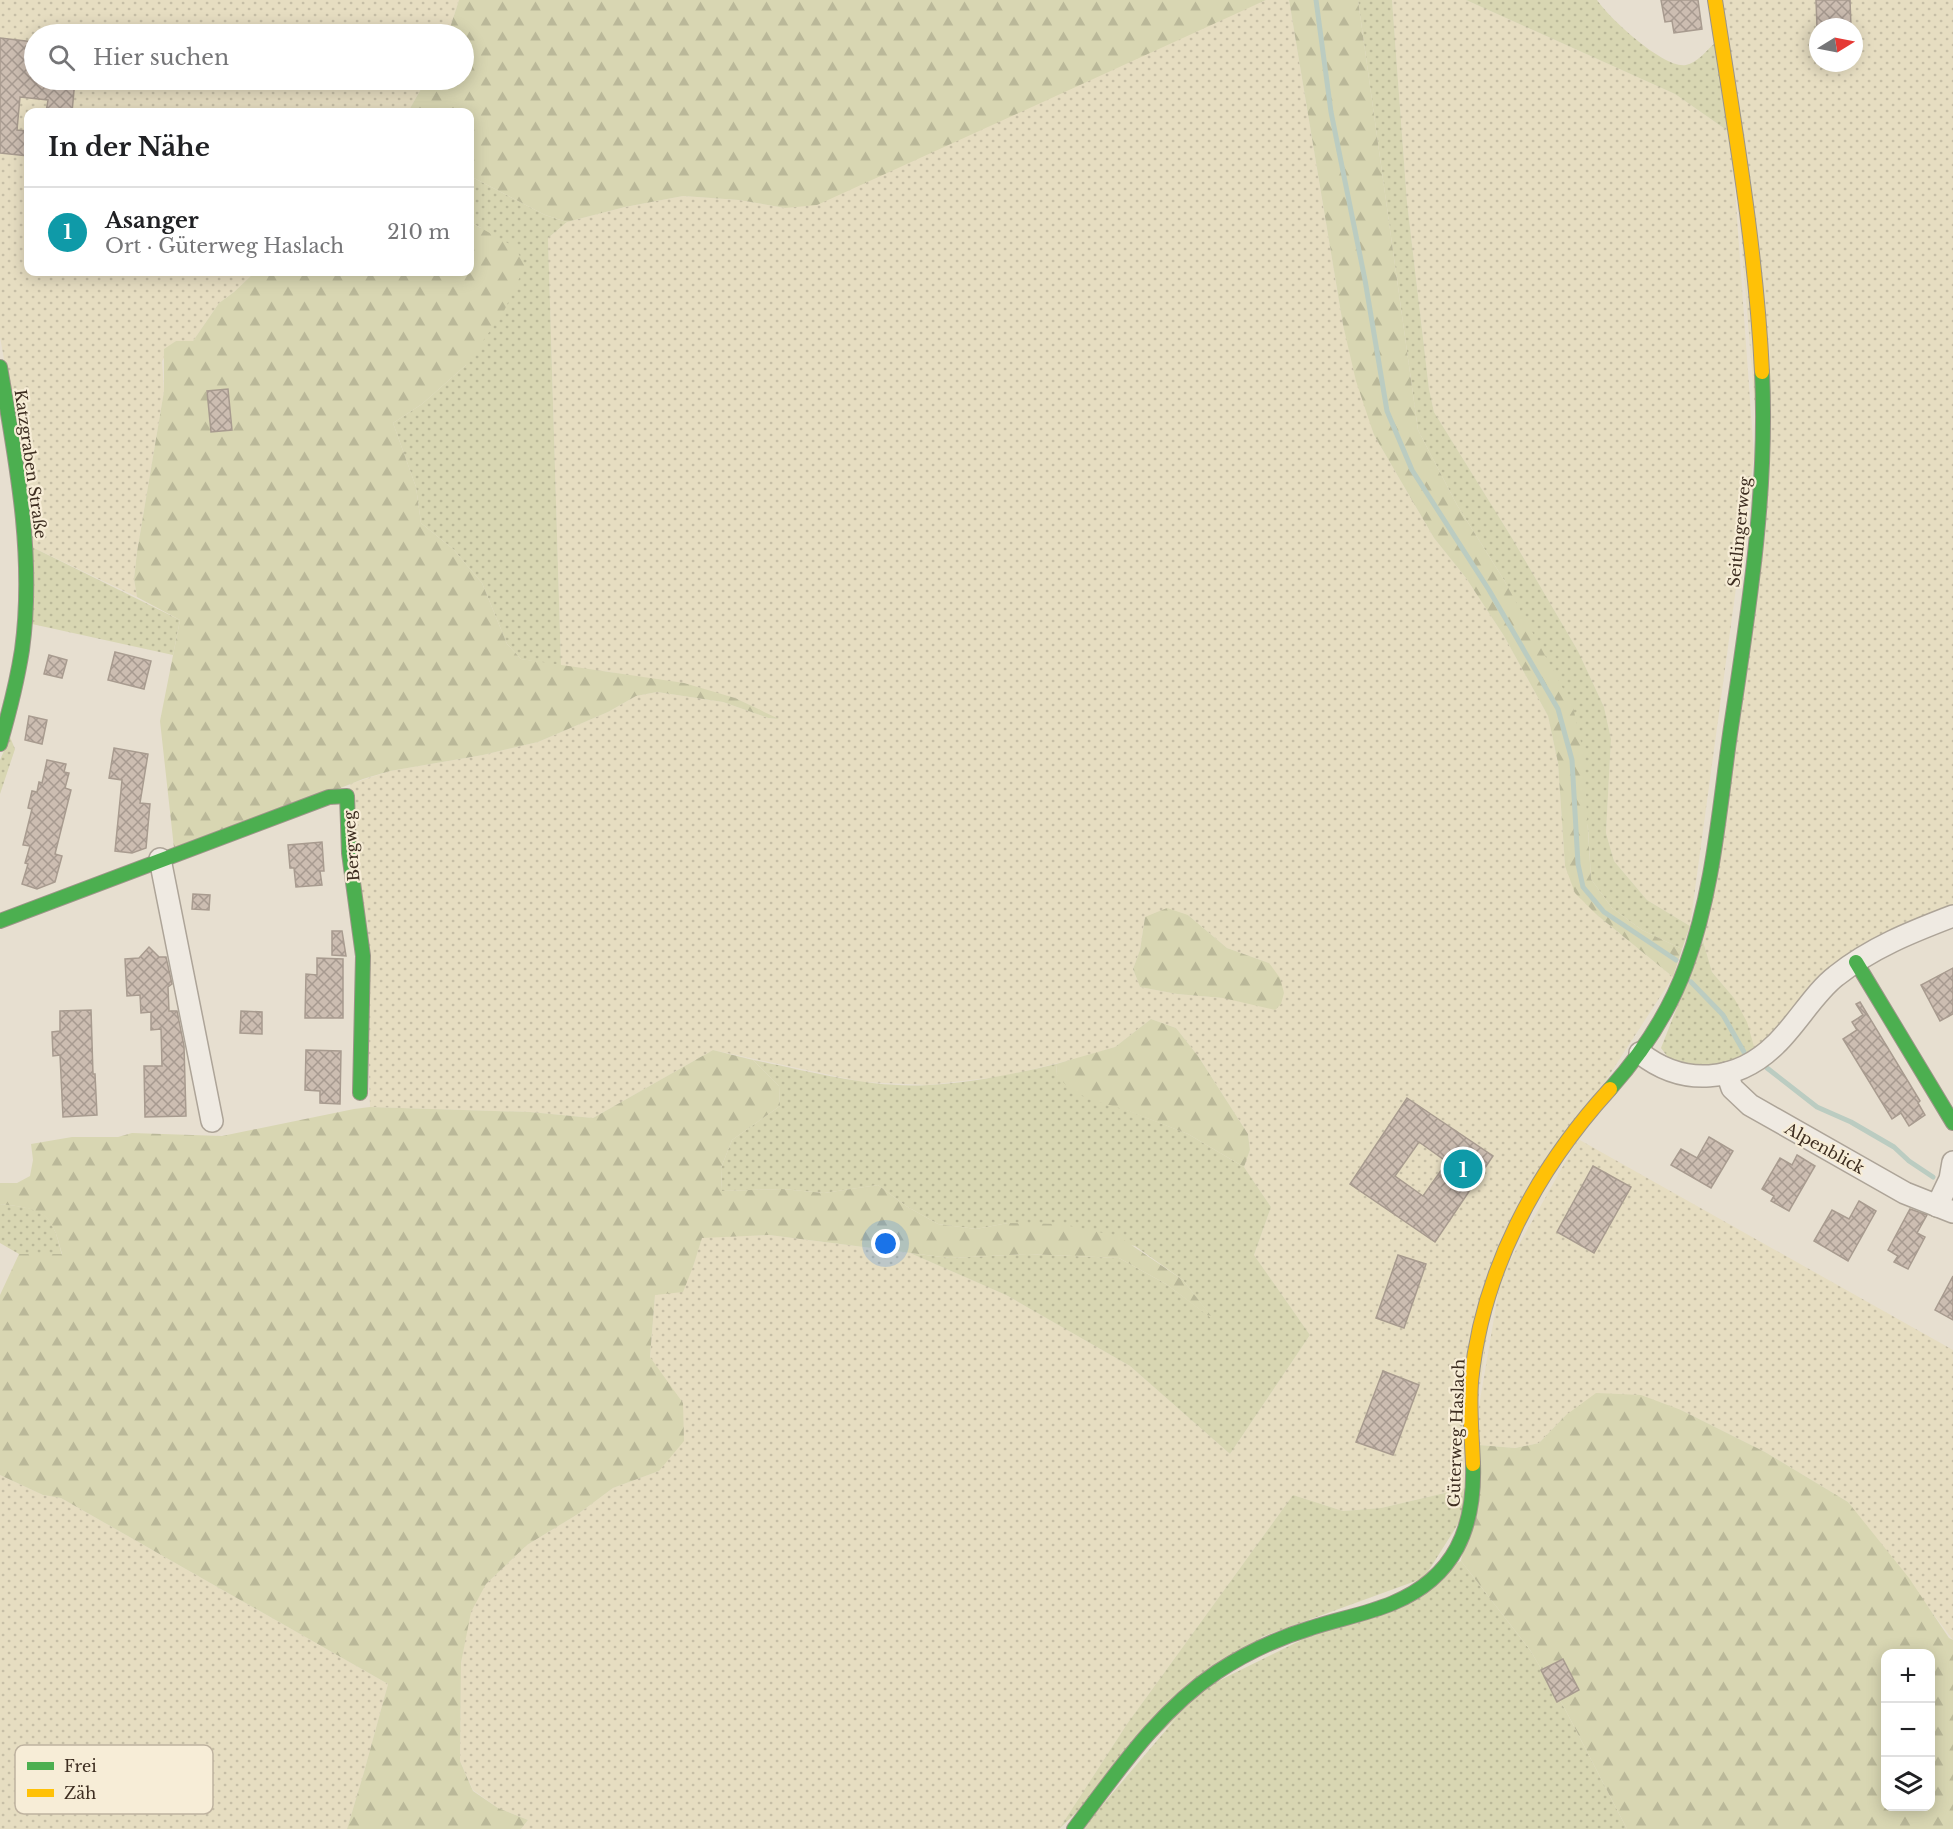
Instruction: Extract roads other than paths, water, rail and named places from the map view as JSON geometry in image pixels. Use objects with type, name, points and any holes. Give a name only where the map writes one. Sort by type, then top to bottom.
[{"type":"street","name":"Seitlingerweg","points":[[1640,1053],[1657,1027],[1685,968],[1696,936],[1705,897],[1717,831],[1760,501],[1763,454],[1761,342],[1751,249],[1715,0]]},
{"type":"street","name":"Katzgraben Straße","points":[[0,367],[22,492],[27,567],[21,666],[16,693],[0,744]]},
{"type":"street","name":"Bergweg","points":[[0,921],[329,797],[347,796],[349,853],[363,956],[360,1093]]},
{"type":"street","points":[[160,859],[212,1121]]},
{"type":"street","points":[[1640,1053],[1656,1066],[1700,1078],[1727,1073],[1750,1064],[1775,1046],[1834,977],[1881,946],[1953,916]]},
{"type":"street","points":[[1856,962],[1953,1123]]},
{"type":"street","name":"Güterweg Haslach","points":[[1074,1829],[1164,1717],[1192,1690],[1218,1671],[1281,1638],[1394,1604],[1418,1592],[1437,1576],[1453,1557],[1466,1533],[1473,1507],[1474,1474],[1470,1389],[1475,1348],[1500,1260],[1515,1224],[1563,1147],[1595,1105],[1640,1053]]},
{"type":"street","name":"Alpenblick","points":[[1727,1073],[1732,1088],[1750,1105],[1905,1193],[1945,1209],[1953,1162]]},
{"type":"waterway","points":[[1316,0],[1331,112],[1365,280],[1387,411],[1412,470],[1489,590],[1558,709],[1572,760],[1578,864],[1583,887],[1604,912],[1676,960]]},
{"type":"waterway","points":[[1691,982],[1723,1015],[1744,1052]]},
{"type":"waterway","points":[[1767,1068],[1817,1107],[1851,1122],[1894,1147],[1909,1161],[1933,1177]]},
{"type":"place","name":"Asanger","points":[[1463,1169]]}]
